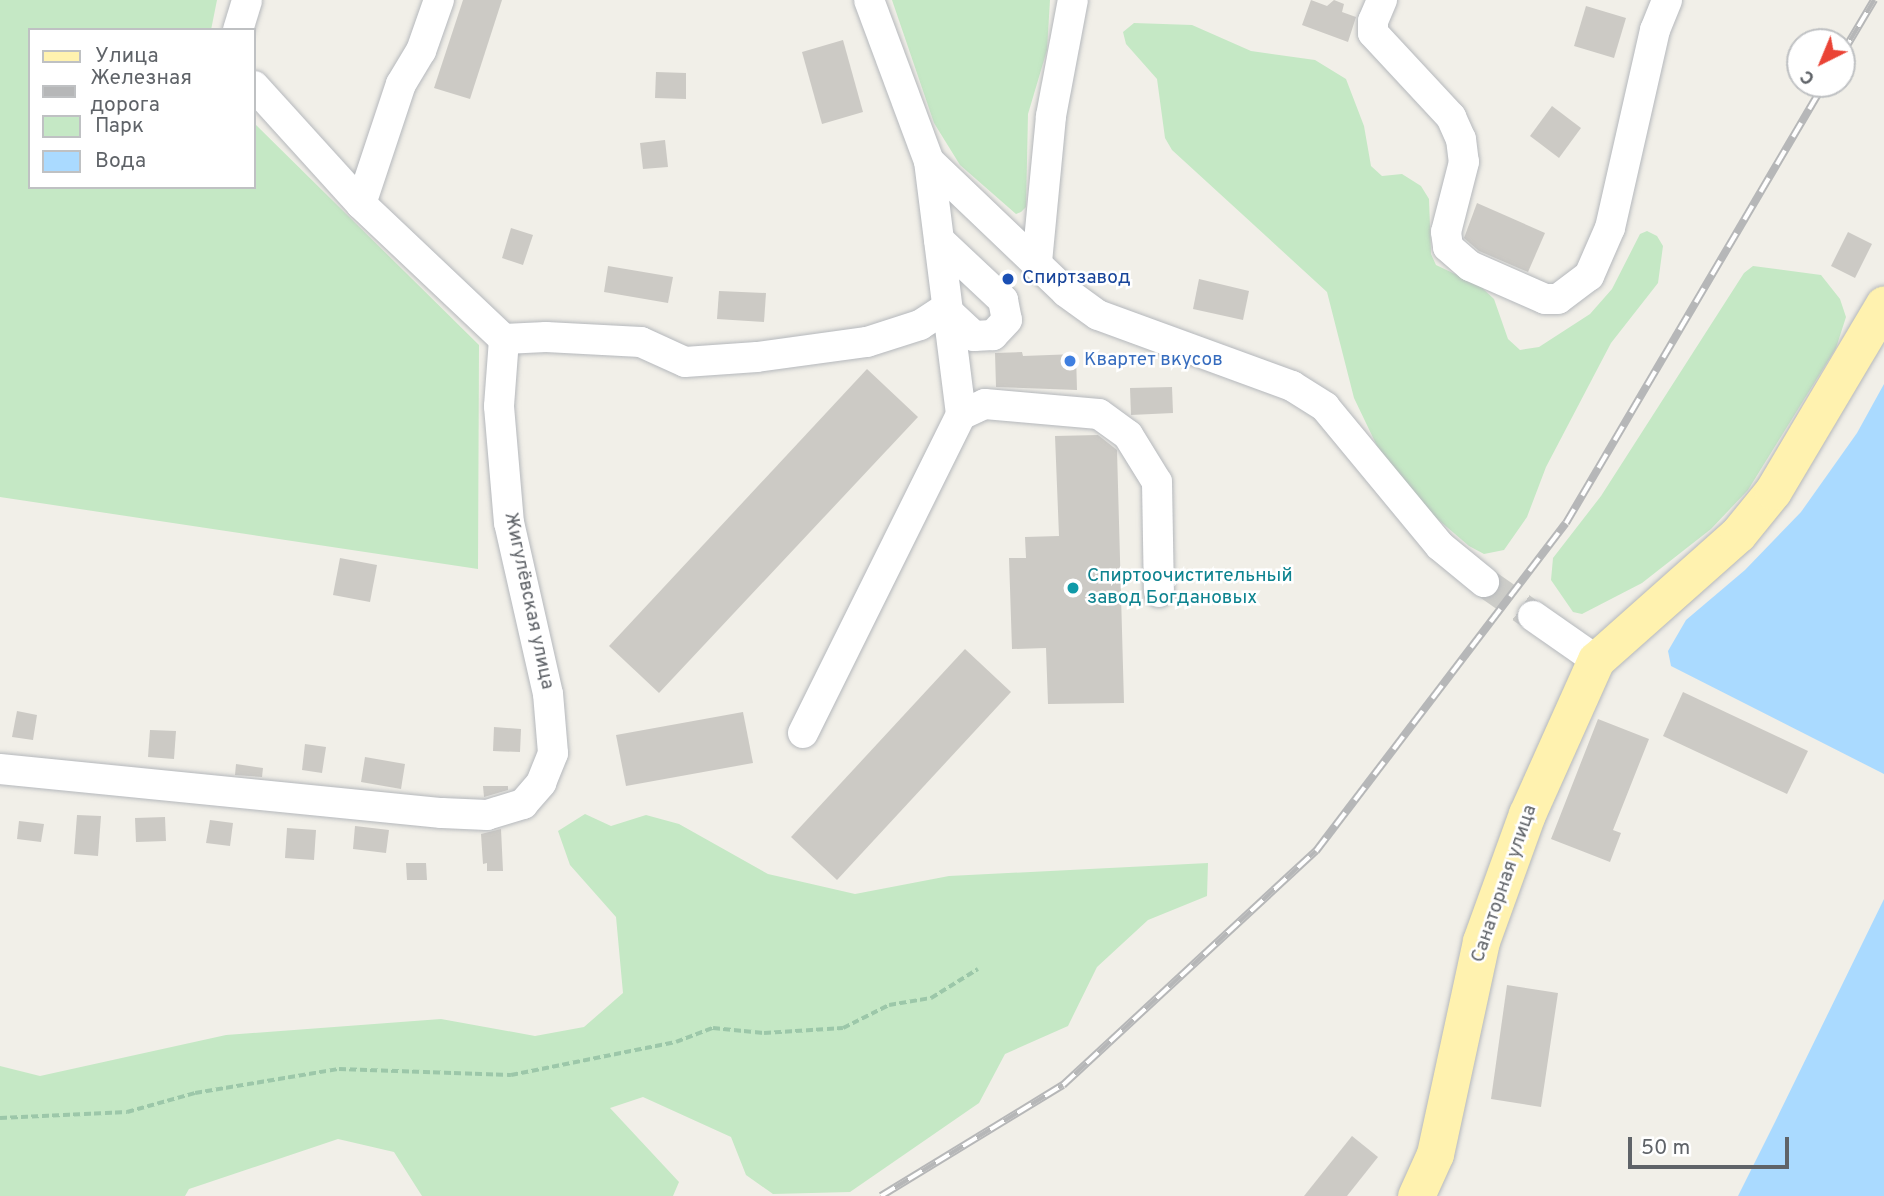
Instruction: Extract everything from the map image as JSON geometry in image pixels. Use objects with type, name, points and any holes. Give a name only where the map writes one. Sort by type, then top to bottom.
[{"type":"main road","points":[[1596,660],[1672,597],[1755,512],[1884,304]]},
{"type":"main road","name":"Санаторная улица","points":[[1416,1196],[1435,1154],[1481,941],[1527,814],[1596,660]]},
{"type":"street","points":[[239,28],[247,0]]},
{"type":"street","points":[[361,204],[401,84],[421,51],[439,0]]},
{"type":"street","points":[[803,733],[961,415],[945,309],[929,161],[869,0]]},
{"type":"street","points":[[1037,262],[1051,116],[1073,0]]},
{"type":"street","points":[[1382,0],[1373,20],[1373,33],[1451,117],[1461,139],[1464,162],[1446,232],[1448,247],[1470,266],[1545,299],[1569,294],[1588,276],[1610,228],[1655,30],[1667,0]]},
{"type":"street","points":[[256,88],[361,204],[504,339],[547,337],[641,342],[685,362],[757,357],[867,342],[920,325],[945,309]]},
{"type":"street","points":[[929,161],[1066,292],[1098,315],[1292,386],[1325,407],[1440,546],[1484,582]]},
{"type":"street","points":[[939,240],[1003,300],[1007,320],[993,335],[974,336],[945,309]]},
{"type":"street","name":"Жигулёвская улица","points":[[0,769],[442,813],[487,815],[523,804],[541,783],[553,752],[548,694],[509,523],[499,406],[504,339]]},
{"type":"street","points":[[961,415],[985,404],[1050,407],[1099,414],[1128,435],[1157,482],[1159,592]]},
{"type":"street","points":[[1533,616],[1596,660]]},
{"type":"path","points":[[0,1118],[127,1112],[195,1093],[339,1069],[511,1075],[676,1042],[713,1028],[764,1033],[843,1028],[889,1005],[930,998],[978,970]]},
{"type":"green space","points":[[0,0],[217,0],[211,28],[28,28],[28,189],[256,189],[256,125],[479,345],[478,569],[0,497]]},
{"type":"green space","points":[[892,0],[1050,0],[1047,50],[1028,114],[1026,207],[1021,212],[1016,214],[960,165],[934,123]]},
{"type":"green space","points":[[1134,23],[1192,25],[1251,51],[1315,60],[1346,79],[1364,126],[1371,166],[1382,176],[1402,174],[1421,186],[1429,199],[1431,254],[1436,265],[1480,286],[1494,299],[1508,339],[1520,350],[1539,347],[1590,314],[1612,289],[1640,234],[1647,231],[1657,236],[1663,246],[1658,283],[1611,343],[1546,467],[1527,517],[1504,550],[1484,554],[1469,546],[1427,510],[1377,446],[1354,398],[1327,292],[1172,150],[1165,138],[1157,79],[1126,44],[1123,32]]},
{"type":"green space","points":[[1753,266],[1821,275],[1840,299],[1846,317],[1836,348],[1748,490],[1711,529],[1642,583],[1582,614],[1573,612],[1551,580],[1553,558],[1601,496],[1744,273]]},
{"type":"green space","points":[[585,814],[611,826],[646,815],[679,824],[768,874],[855,894],[949,876],[1208,863],[1207,896],[1148,920],[1097,967],[1068,1026],[1005,1054],[979,1103],[850,1192],[773,1194],[746,1175],[731,1137],[643,1097],[610,1108],[679,1182],[673,1196],[422,1196],[394,1152],[338,1139],[189,1189],[185,1196],[0,1196],[0,1066],[40,1076],[226,1035],[441,1019],[535,1036],[584,1027],[623,993],[616,917],[570,865],[558,831]]},
{"type":"water","points":[[1884,384],[1884,774],[1671,666],[1668,651],[1686,620],[1745,570],[1801,512],[1857,433]]},
{"type":"water","points":[[1884,899],[1884,1196],[1738,1196],[1775,1122]]},
{"type":"building","points":[[463,0],[502,0],[470,99],[434,88]]},
{"type":"building","points":[[1311,0],[1327,6],[1334,0],[1344,4],[1342,12],[1356,17],[1348,42],[1302,25]]},
{"type":"building","points":[[1586,6],[1626,18],[1614,58],[1574,46]]},
{"type":"building","points":[[843,40],[863,112],[822,124],[802,52]]},
{"type":"building","points":[[656,72],[686,73],[686,99],[655,98]]},
{"type":"building","points":[[1552,106],[1581,128],[1559,158],[1530,136]]},
{"type":"building","points":[[665,140],[668,167],[643,169],[640,143]]},
{"type":"building","points":[[1477,203],[1545,233],[1528,272],[1479,251],[1464,238]]},
{"type":"building","points":[[511,228],[533,235],[523,265],[502,258]]},
{"type":"building","points":[[1848,232],[1872,244],[1855,278],[1831,266]]},
{"type":"building","points":[[608,266],[673,277],[668,303],[604,292]]},
{"type":"building","points":[[1199,279],[1249,291],[1243,320],[1193,309]]},
{"type":"building","points":[[719,291],[766,293],[764,322],[717,319]]},
{"type":"building","points":[[1022,352],[1023,356],[1076,354],[1077,390],[996,387],[995,353]]},
{"type":"building","points":[[867,369],[918,417],[659,693],[609,646]]},
{"type":"building","points":[[1172,387],[1173,413],[1131,415],[1130,388]]},
{"type":"building","points":[[1098,435],[1117,450],[1124,703],[1048,704],[1046,648],[1012,649],[1009,558],[1026,558],[1025,537],[1059,536],[1055,436]]},
{"type":"building","points":[[340,558],[377,565],[370,602],[333,595]]},
{"type":"building","points":[[965,649],[1011,692],[837,880],[791,837]]},
{"type":"building","points":[[1683,692],[1808,751],[1787,794],[1663,736]]},
{"type":"building","points":[[17,711],[37,715],[33,740],[12,737]]},
{"type":"building","points":[[743,712],[753,763],[626,786],[616,735]]},
{"type":"building","points":[[1598,719],[1649,739],[1613,830],[1621,833],[1610,862],[1551,839]]},
{"type":"building","points":[[494,727],[521,729],[520,752],[493,751]]},
{"type":"building","points":[[150,730],[176,731],[174,759],[148,757]]},
{"type":"building","points":[[305,744],[326,747],[322,773],[302,770]]},
{"type":"building","points":[[365,757],[405,764],[401,789],[361,782]]},
{"type":"building","points":[[236,764],[263,768],[262,777],[235,775]]},
{"type":"building","points":[[483,786],[508,786],[508,790],[484,797]]},
{"type":"building","points":[[77,815],[101,816],[98,856],[74,854]]},
{"type":"building","points":[[165,817],[166,841],[136,842],[135,818]]},
{"type":"building","points":[[210,820],[233,823],[230,846],[206,843]]},
{"type":"building","points":[[19,821],[44,824],[41,842],[17,839]]},
{"type":"building","points":[[355,826],[389,830],[386,853],[353,849]]},
{"type":"building","points":[[287,828],[316,830],[314,860],[285,858]]},
{"type":"building","points":[[501,829],[503,871],[487,871],[487,863],[483,864],[481,834]]},
{"type":"building","points":[[406,863],[426,863],[427,880],[407,880]]},
{"type":"building","points":[[1507,985],[1558,993],[1541,1107],[1491,1099]]},
{"type":"building","points":[[1352,1136],[1378,1157],[1347,1196],[1304,1196]]},
{"type":"tunnel","points":[[1484,582],[1533,616]]},
{"type":"railway","points":[[1856,30],[1874,0]]},
{"type":"railway","points":[[881,1196],[1063,1085],[1316,851],[1566,523],[1816,98]]},
{"type":"place","name":"Спиртзавод","points":[[1008,279]]},
{"type":"place","name":"Квартет вкусов","points":[[1070,361]]},
{"type":"place","name":"Спиртоочистительный завод Богдановых","points":[[1073,588]]}]
